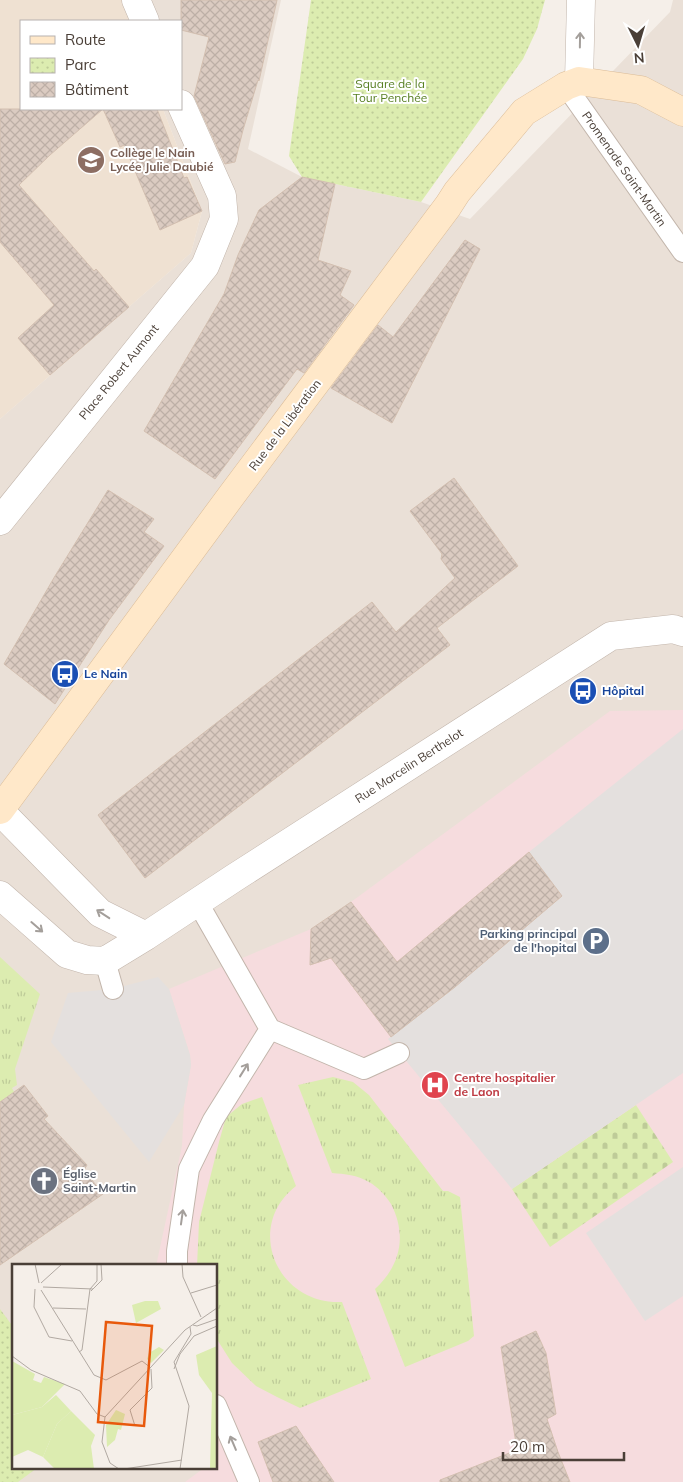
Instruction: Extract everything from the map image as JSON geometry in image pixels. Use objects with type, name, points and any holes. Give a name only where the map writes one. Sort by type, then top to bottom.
[{"type":"main road","points":[[572,84],[641,90],[683,112]]},
{"type":"main road","name":"Rue de la Libération","points":[[3,799],[457,192],[524,112],[572,84]]},
{"type":"street","points":[[136,0],[145,20]]},
{"type":"street","points":[[572,84],[581,0]]},
{"type":"street","name":"Place Robert Aumont","points":[[1,519],[205,266],[224,219],[222,196],[182,106]]},
{"type":"street","name":"Rue Marcelin Berthelot","points":[[105,961],[611,636],[673,629],[683,632]]},
{"type":"street","points":[[3,799],[100,913],[146,936]]},
{"type":"street","points":[[0,895],[67,954],[87,960],[105,961]]},
{"type":"lane","name":"Promenade Saint-Martin","points":[[572,84],[683,252]]},
{"type":"lane","points":[[198,903],[270,1029],[364,1069],[399,1053]]},
{"type":"lane","points":[[105,961],[113,989]]},
{"type":"lane","points":[[177,1264],[177,1251],[189,1169],[213,1120],[270,1029]]},
{"type":"lane","points":[[218,1410],[249,1482]]},
{"type":"shaded area","name":"Collège le Nain Lycée Julie Daubié","points":[[0,0],[122,0],[130,20],[20,20],[20,110],[163,110],[202,211],[191,253],[0,419]]},
{"type":"shaded area","points":[[122,0],[281,0],[248,149],[302,177],[421,202],[470,219],[670,12],[673,0],[683,0],[683,1482],[0,1482],[0,419],[191,253],[202,211],[163,110],[182,110],[182,20],[130,20]]},
{"type":"shaded area","name":"Centre hospitalier de Laon","points":[[683,710],[683,1482],[185,1482],[201,1470],[218,1470],[218,1264],[156,1264],[182,1146],[184,1105],[191,1065],[190,1055],[169,989],[311,929],[351,902],[610,711]]},
{"type":"shaded area","name":"Parking principal de l'hopital","points":[[683,729],[683,1073],[512,1189],[388,1039],[455,987],[562,896],[529,852]]},
{"type":"shaded area","points":[[158,977],[169,989],[190,1055],[191,1065],[184,1105],[149,1162],[51,1042],[68,993],[113,989]]},
{"type":"shaded area","points":[[683,1167],[683,1296],[645,1321],[586,1233]]},
{"type":"green space","name":"Square de la Tour Penchée","points":[[311,0],[545,0],[537,29],[523,59],[421,202],[302,177],[289,156]]},
{"type":"green space","points":[[0,957],[40,994],[15,1069],[17,1085],[12,1088],[14,1092],[0,1102]]},
{"type":"green space","points":[[333,1077],[353,1082],[369,1095],[443,1191],[448,1191],[460,1197],[474,1336],[468,1341],[405,1367],[375,1289],[384,1280],[396,1260],[400,1238],[396,1216],[387,1198],[372,1184],[355,1176],[332,1173],[298,1085]]},
{"type":"green space","points":[[262,1097],[296,1186],[280,1203],[272,1221],[270,1241],[275,1260],[285,1277],[300,1291],[319,1300],[342,1302],[371,1379],[300,1408],[256,1386],[232,1363],[218,1341],[218,1264],[197,1264],[199,1222],[226,1117],[242,1104]]},
{"type":"green space","points":[[636,1105],[673,1162],[550,1247],[512,1189]]},
{"type":"green space","points":[[0,1309],[12,1325],[12,1470],[34,1470],[18,1482],[0,1482]]},
{"type":"building","points":[[181,0],[277,0],[259,81],[235,162],[225,164],[194,96],[209,37],[182,30]]},
{"type":"building","points":[[0,109],[102,110],[19,185],[94,271],[96,269],[129,307],[50,375],[18,338],[54,305],[0,242]]},
{"type":"building","points":[[103,110],[157,110],[184,178],[187,177],[202,211],[160,230],[124,145],[120,147]]},
{"type":"building","points":[[302,177],[335,184],[318,260],[351,271],[340,295],[354,305],[304,373],[297,369],[215,479],[144,431],[224,294],[238,255],[259,210]]},
{"type":"building","points":[[465,240],[480,249],[392,423],[331,388],[378,325],[393,337]]},
{"type":"building","points":[[454,478],[518,566],[437,628],[450,645],[145,878],[98,815],[372,602],[396,632],[455,578],[441,559],[442,554],[410,511]]},
{"type":"building","points":[[108,490],[154,519],[144,532],[164,546],[109,620],[55,704],[4,664]]},
{"type":"building","points":[[529,852],[562,896],[455,987],[391,1037],[331,958],[310,965],[311,929],[351,902],[397,962]]},
{"type":"building","name":"Église Saint-Martin","points":[[24,1085],[48,1116],[44,1119],[87,1165],[84,1170],[103,1194],[0,1265],[0,1102]]},
{"type":"building","points":[[536,1331],[546,1353],[556,1414],[547,1419],[570,1482],[440,1482],[440,1480],[517,1450],[501,1347]]},
{"type":"building","points":[[296,1426],[334,1482],[273,1482],[258,1442]]},
{"type":"place","name":"Collège le Nain Lycée Julie Daubié","points":[[91,160]]},
{"type":"place","name":"Le Nain","points":[[65,674]]},
{"type":"place","name":"Hôpital","points":[[583,691]]},
{"type":"place","name":"Parking principal de l'hopital","points":[[596,941]]},
{"type":"place","name":"Centre hospitalier de Laon","points":[[435,1085]]},
{"type":"place","name":"Église Saint-Martin","points":[[44,1181]]}]
